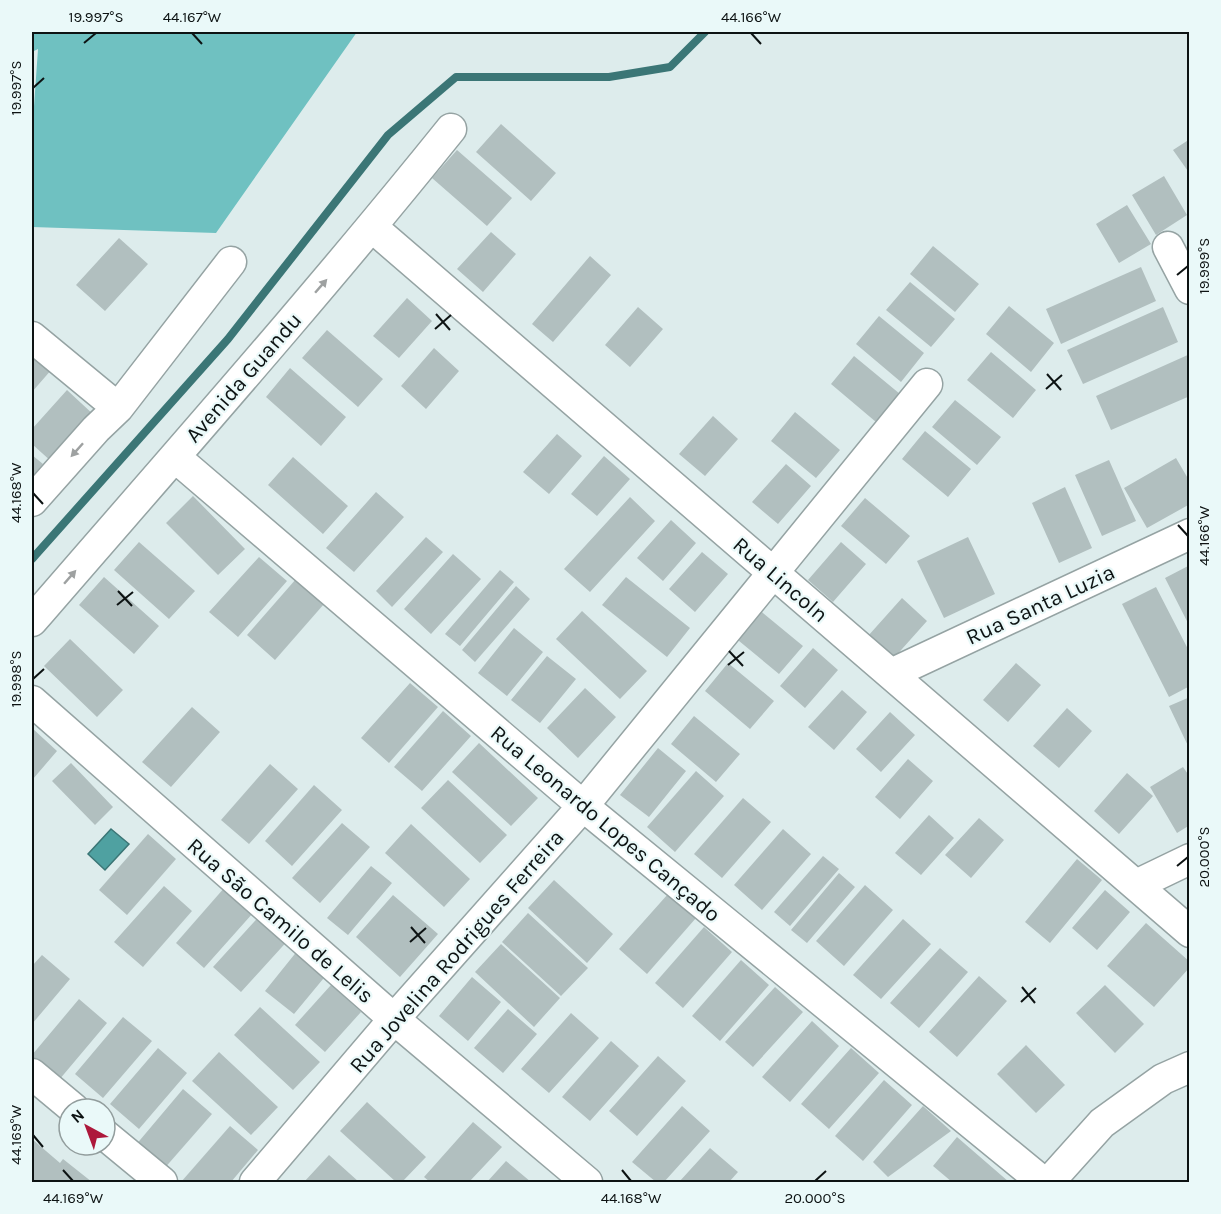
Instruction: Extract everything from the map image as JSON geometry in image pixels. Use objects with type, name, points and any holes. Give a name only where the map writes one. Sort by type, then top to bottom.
[{"type":"street","name":"Avenida Guandu","points":[[32,621],[372,227],[451,129]]},
{"type":"street","name":"Rua Lincoln","points":[[372,227],[1190,932]]},
{"type":"street","points":[[1168,247],[1190,289]]},
{"type":"street","points":[[32,501],[96,429],[118,408],[231,262]]},
{"type":"street","points":[[32,337],[118,408]]},
{"type":"street","name":"Rua Jovelina Rodrigues Ferreira","points":[[255,1182],[394,1019],[584,806],[927,384]]},
{"type":"street","name":"Rua Leonardo Lopes Cançado","points":[[175,457],[584,806],[1043,1182]]},
{"type":"street","name":"Rua Santa Luzia","points":[[891,674],[1190,534]]},
{"type":"street","name":"Rua São Camilo de Lelis","points":[[32,700],[394,1019],[587,1182]]},
{"type":"street","points":[[1136,885],[1190,859]]},
{"type":"street","points":[[1049,1182],[1102,1123],[1163,1079],[1190,1067]]},
{"type":"street","points":[[32,1074],[60,1097]]},
{"type":"street","points":[[117,1145],[162,1182]]},
{"type":"shaded area","points":[[32,32],[357,32],[216,233],[32,227],[32,135],[38,49],[32,52]]},
{"type":"shaded area","points":[[111,829],[129,844],[105,870],[88,854]]},
{"type":"building","points":[[501,124],[556,173],[531,201],[476,152]]},
{"type":"building","points":[[1190,139],[1190,174],[1173,150]]},
{"type":"building","points":[[457,150],[512,198],[487,226],[432,178]]},
{"type":"building","points":[[1164,176],[1187,215],[1156,235],[1132,195]]},
{"type":"building","points":[[1127,205],[1151,244],[1119,263],[1096,224]]},
{"type":"building","points":[[491,232],[516,254],[483,292],[457,269]]},
{"type":"building","points":[[119,238],[148,264],[105,311],[76,285]]},
{"type":"building","points":[[933,246],[979,284],[955,312],[910,274]]},
{"type":"building","points":[[590,256],[611,275],[553,342],[532,324]]},
{"type":"building","points":[[1141,267],[1156,301],[1061,344],[1046,309]]},
{"type":"building","points":[[910,282],[955,319],[931,347],[886,310]]},
{"type":"building","points":[[407,298],[432,321],[399,358],[373,336]]},
{"type":"building","points":[[1009,306],[1054,343],[1031,372],[986,334]]},
{"type":"building","points":[[638,307],[663,329],[630,367],[605,345]]},
{"type":"building","points":[[1163,307],[1178,342],[1083,384],[1067,350]]},
{"type":"building","points":[[879,316],[924,353],[901,382],[856,344]]},
{"type":"building","points":[[327,330],[383,379],[358,407],[302,358]]},
{"type":"building","points":[[434,348],[459,371],[426,409],[401,386]]},
{"type":"building","points":[[32,351],[52,369],[32,392]]},
{"type":"building","points":[[991,352],[1036,390],[1013,418],[967,380]]},
{"type":"building","points":[[1190,354],[1190,396],[1111,430],[1096,396]]},
{"type":"building","points":[[854,356],[900,394],[876,422],[831,384]]},
{"type":"building","points":[[290,368],[346,417],[321,446],[266,397]]},
{"type":"building","points":[[67,390],[95,416],[53,463],[32,444],[32,429]]},
{"type":"building","points":[[955,400],[1001,437],[977,465],[932,427]]},
{"type":"building","points":[[795,412],[840,450],[816,478],[771,441]]},
{"type":"building","points":[[713,416],[738,439],[705,476],[679,454]]},
{"type":"building","points":[[925,431],[971,469],[948,497],[902,459]]},
{"type":"building","points":[[557,434],[582,456],[549,494],[523,472]]},
{"type":"building","points":[[32,455],[43,464],[32,477]]},
{"type":"building","points":[[604,456],[630,479],[597,516],[571,494]]},
{"type":"building","points":[[293,457],[348,506],[323,534],[268,485]]},
{"type":"building","points":[[1176,458],[1190,482],[1190,504],[1147,528],[1124,488]]},
{"type":"building","points":[[1109,460],[1136,521],[1102,536],[1075,475]]},
{"type":"building","points":[[786,464],[811,486],[778,524],[752,502]]},
{"type":"building","points":[[1065,487],[1092,548],[1059,563],[1032,503]]},
{"type":"building","points":[[376,492],[404,517],[354,572],[326,548]]},
{"type":"building","points":[[193,496],[245,549],[218,575],[166,523]]},
{"type":"building","points":[[630,497],[655,521],[590,592],[564,569]]},
{"type":"building","points":[[865,498],[910,536],[886,564],[841,526]]},
{"type":"building","points":[[671,520],[696,543],[663,581],[637,558]]},
{"type":"building","points":[[426,537],[443,552],[392,607],[376,591]]},
{"type":"building","points":[[968,537],[995,594],[944,618],[917,561]]},
{"type":"building","points":[[139,542],[195,591],[169,619],[114,570]]},
{"type":"building","points":[[841,542],[866,564],[833,602],[808,580]]},
{"type":"building","points":[[702,552],[728,574],[695,612],[669,589]]},
{"type":"building","points":[[453,554],[481,579],[431,634],[404,609]]},
{"type":"building","points":[[259,557],[287,581],[238,637],[209,612]]},
{"type":"building","points":[[1190,565],[1190,627],[1165,578]]},
{"type":"building","points":[[500,570],[514,582],[460,646],[445,634]]},
{"type":"building","points":[[104,577],[159,626],[134,654],[79,605]]},
{"type":"building","points":[[626,577],[690,628],[667,657],[602,605]]},
{"type":"building","points":[[296,579],[324,604],[275,660],[247,635]]},
{"type":"building","points":[[516,586],[530,599],[475,662],[462,650]]},
{"type":"building","points":[[1156,587],[1190,653],[1190,686],[1169,697],[1122,604]]},
{"type":"building","points":[[902,598],[927,621],[894,658],[868,636]]},
{"type":"building","points":[[757,608],[803,646],[779,674],[733,636]]},
{"type":"building","points":[[582,611],[647,671],[620,699],[556,639]]},
{"type":"building","points":[[514,628],[543,652],[507,696],[478,673]]},
{"type":"building","points":[[70,639],[123,690],[97,717],[44,666]]},
{"type":"building","points":[[813,648],[838,670],[805,708],[780,686]]},
{"type":"building","points":[[547,656],[576,679],[540,723],[511,700]]},
{"type":"building","points":[[728,663],[774,701],[750,729],[705,691]]},
{"type":"building","points":[[1016,663],[1041,685],[1008,722],[983,700]]},
{"type":"building","points":[[410,683],[438,707],[389,763],[361,738]]},
{"type":"building","points":[[585,688],[616,717],[578,758],[547,728]]},
{"type":"building","points":[[842,690],[867,712],[834,750],[808,727]]},
{"type":"building","points":[[1190,697],[1190,750],[1169,706]]},
{"type":"building","points":[[192,707],[220,732],[171,787],[142,762]]},
{"type":"building","points":[[1067,708],[1092,731],[1059,768],[1033,746]]},
{"type":"building","points":[[443,711],[471,736],[422,791],[394,767]]},
{"type":"building","points":[[890,712],[915,735],[881,772],[856,749]]},
{"type":"building","points":[[694,716],[740,754],[716,782],[671,744]]},
{"type":"building","points":[[32,728],[57,751],[33,779],[32,778]]},
{"type":"building","points":[[479,743],[538,798],[511,826],[452,772]]},
{"type":"building","points":[[658,748],[686,771],[649,817],[620,795]]},
{"type":"building","points":[[908,759],[933,781],[900,819],[875,797]]},
{"type":"building","points":[[71,763],[113,807],[95,825],[52,781]]},
{"type":"building","points":[[270,764],[298,789],[249,844],[221,820]]},
{"type":"building","points":[[1183,767],[1190,777],[1190,825],[1177,833],[1150,787]]},
{"type":"building","points":[[696,771],[724,796],[675,852],[647,827]]},
{"type":"building","points":[[1127,773],[1153,796],[1119,834],[1094,811]]},
{"type":"building","points":[[448,780],[507,835],[480,863],[421,808]]},
{"type":"building","points":[[314,785],[342,810],[292,866],[265,841]]},
{"type":"building","points":[[743,798],[771,822],[722,878],[694,854]]},
{"type":"building","points":[[929,815],[954,838],[921,875],[895,853]]},
{"type":"building","points":[[979,818],[1004,840],[971,878],[945,855]]},
{"type":"building","points":[[342,823],[370,847],[320,903],[292,878]]},
{"type":"building","points":[[411,824],[470,879],[444,907],[385,853]]},
{"type":"building","points":[[783,829],[811,854],[762,910],[734,885]]},
{"type":"building","points":[[148,834],[176,859],[127,915],[99,890]]},
{"type":"building","points":[[823,856],[839,869],[790,926],[774,912]]},
{"type":"building","points":[[1077,859],[1102,880],[1050,943],[1025,922]]},
{"type":"building","points":[[371,866],[392,883],[348,935],[327,918]]},
{"type":"building","points":[[839,873],[855,887],[807,943],[791,930]]},
{"type":"building","points":[[554,880],[613,934],[587,963],[528,908]]},
{"type":"building","points":[[865,885],[893,910],[844,966],[816,941]]},
{"type":"building","points":[[164,886],[192,911],[143,967],[114,942]]},
{"type":"building","points":[[225,887],[253,913],[204,968],[176,943]]},
{"type":"building","points":[[1105,890],[1130,912],[1097,950],[1072,928]]},
{"type":"building","points":[[668,894],[696,918],[647,974],[619,949]]},
{"type":"building","points":[[393,895],[438,934],[400,977],[356,937]]},
{"type":"building","points":[[263,912],[291,937],[241,992],[213,967]]},
{"type":"building","points":[[528,913],[588,968],[561,996],[502,942]]},
{"type":"building","points":[[903,919],[931,944],[881,999],[853,975]]},
{"type":"building","points":[[1146,923],[1190,962],[1190,967],[1154,1007],[1107,966]]},
{"type":"building","points":[[704,927],[732,952],[683,1008],[655,983]]},
{"type":"building","points":[[501,944],[560,998],[534,1027],[475,972]]},
{"type":"building","points":[[940,948],[968,972],[919,1028],[890,1003]]},
{"type":"building","points":[[298,950],[328,973],[294,1014],[265,991]]},
{"type":"building","points":[[42,955],[70,979],[32,1024],[32,966]]},
{"type":"building","points":[[741,960],[769,985],[720,1041],[692,1016]]},
{"type":"building","points":[[979,976],[1007,1001],[957,1057],[929,1032]]},
{"type":"building","points":[[472,977],[501,1002],[468,1041],[439,1016]]},
{"type":"building","points":[[331,985],[361,1012],[325,1052],[295,1025]]},
{"type":"building","points":[[1105,985],[1144,1024],[1115,1053],[1076,1013]]},
{"type":"building","points":[[775,987],[803,1012],[753,1067],[725,1042]]},
{"type":"building","points":[[79,999],[107,1023],[59,1080],[32,1055]]},
{"type":"building","points":[[260,1007],[320,1062],[293,1090],[234,1035]]},
{"type":"building","points":[[508,1009],[537,1034],[503,1073],[474,1048]]},
{"type":"building","points":[[571,1013],[599,1038],[549,1093],[521,1069]]},
{"type":"building","points":[[123,1017],[152,1041],[104,1097],[75,1074]]},
{"type":"building","points":[[812,1021],[839,1046],[790,1102],[762,1077]]},
{"type":"building","points":[[611,1041],[639,1066],[590,1121],[562,1097]]},
{"type":"building","points":[[1026,1045],[1065,1085],[1036,1113],[997,1074]]},
{"type":"building","points":[[158,1048],[187,1073],[139,1129],[117,1110],[116,1097]]},
{"type":"building","points":[[851,1048],[879,1073],[829,1129],[801,1104]]},
{"type":"building","points":[[219,1052],[278,1107],[251,1135],[192,1081]]},
{"type":"building","points":[[658,1056],[686,1081],[637,1136],[609,1111]]},
{"type":"building","points":[[884,1080],[912,1105],[863,1161],[835,1136]]},
{"type":"building","points":[[183,1089],[212,1114],[163,1170],[135,1146]]},
{"type":"building","points":[[367,1102],[426,1157],[402,1182],[396,1182],[340,1131]]},
{"type":"building","points":[[682,1106],[710,1131],[664,1182],[656,1182],[632,1162]]},
{"type":"building","points":[[923,1106],[951,1131],[888,1177],[873,1162]]},
{"type":"building","points":[[473,1122],[502,1147],[469,1182],[430,1182],[424,1177]]},
{"type":"building","points":[[230,1126],[258,1150],[231,1182],[181,1182]]},
{"type":"building","points":[[957,1137],[1009,1182],[952,1182],[933,1166]]},
{"type":"building","points":[[32,1139],[60,1163],[63,1159],[92,1182],[32,1182]]},
{"type":"building","points":[[710,1148],[738,1172],[729,1182],[679,1182]]},
{"type":"building","points":[[329,1155],[359,1182],[304,1182]]},
{"type":"building","points":[[506,1161],[531,1182],[487,1182]]},
{"type":"waterway","points":[[32,559],[228,339],[388,135],[456,77],[609,77],[670,67],[705,32]]}]
